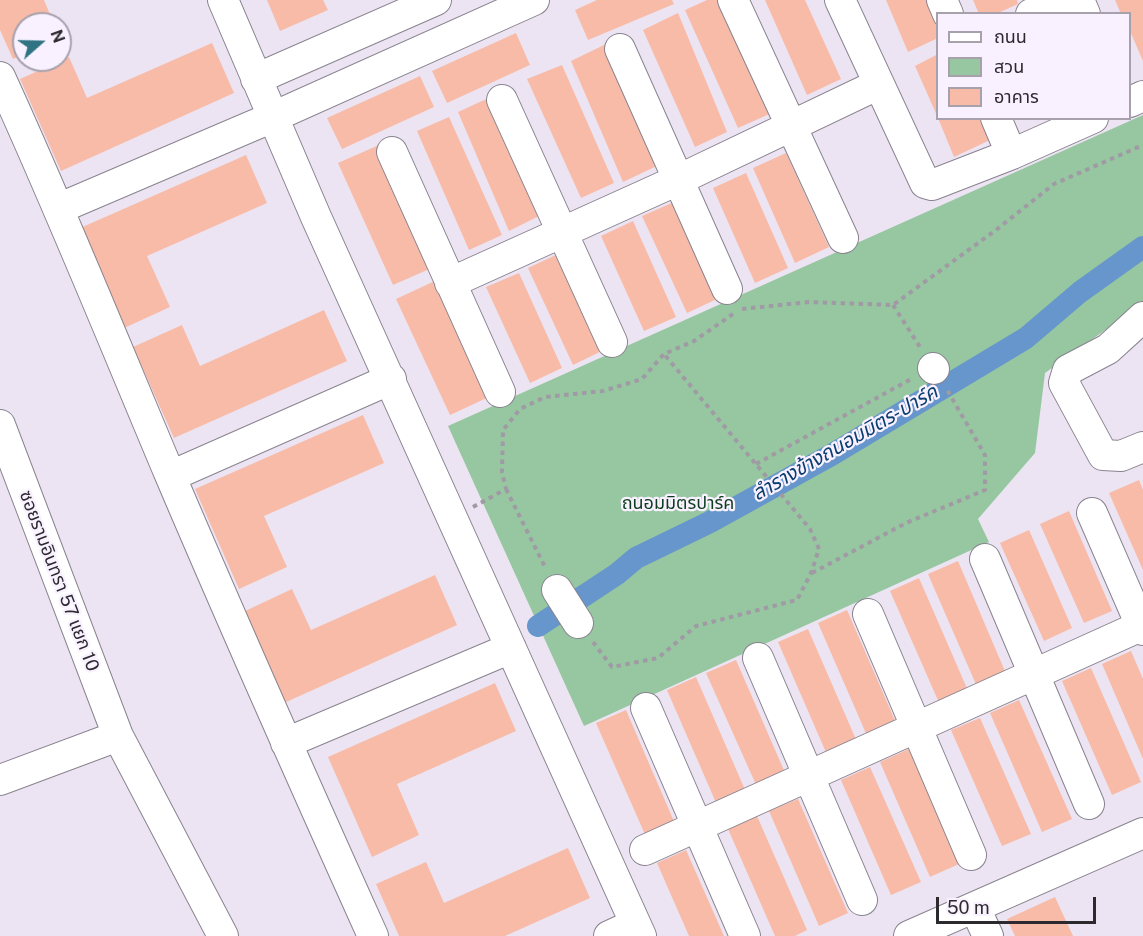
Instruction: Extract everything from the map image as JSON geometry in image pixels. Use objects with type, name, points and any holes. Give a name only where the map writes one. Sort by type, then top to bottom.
[{"type":"street","points":[[223,0],[316,217],[511,648],[628,932]]},
{"type":"street","points":[[256,79],[436,0]]},
{"type":"street","points":[[60,208],[273,117],[534,0]]},
{"type":"street","points":[[733,0],[789,126],[843,238]]},
{"type":"street","points":[[840,0],[924,183],[932,185],[1012,154],[1088,120]]},
{"type":"street","points":[[1035,12],[1060,0]]},
{"type":"street","points":[[620,49],[728,289]]},
{"type":"street","points":[[0,77],[60,208],[171,476],[286,744],[374,936]]},
{"type":"street","points":[[450,283],[678,180],[879,84]]},
{"type":"street","points":[[502,100],[612,342]]},
{"type":"street","points":[[392,152],[500,392]]},
{"type":"street","points":[[1143,317],[1108,349],[1068,370],[1064,382],[1103,455],[1121,456],[1143,447]]},
{"type":"street","points":[[171,476],[391,379]]},
{"type":"street","name":"ซอยรามอินทรา 57 แยก 10","points":[[0,425],[118,736],[223,936]]},
{"type":"street","points":[[645,850],[1142,627],[1092,513]]},
{"type":"street","points":[[985,559],[1089,804]]},
{"type":"street","points":[[557,590],[578,623]]},
{"type":"street","points":[[867,614],[971,855]]},
{"type":"street","points":[[286,744],[511,648]]},
{"type":"street","points":[[758,658],[862,900]]},
{"type":"street","points":[[646,708],[745,936]]},
{"type":"street","points":[[0,780],[118,736]]},
{"type":"street","points":[[909,936],[1143,833]]},
{"type":"street","points":[[975,908],[988,936]]},
{"type":"path","points":[[557,590],[506,489],[502,472],[503,430],[520,410],[545,397],[603,391],[642,379],[664,354],[694,341],[740,309],[808,302],[893,305],[996,230],[1054,184],[1143,145]]},
{"type":"path","points":[[756,464],[933,369],[893,305]]},
{"type":"path","points":[[578,623],[612,667],[658,658],[696,626],[797,600],[811,573],[819,549],[810,529],[664,354]]},
{"type":"path","points":[[811,573],[906,523],[985,490],[985,455],[957,405]]},
{"type":"path","points":[[453,518],[506,489]]},
{"type":"green space","name":"ถนอมมิตรปาร์ค","points":[[1143,115],[1143,303],[1045,373],[1035,453],[978,519],[989,542],[584,726],[448,426]]},
{"type":"building","points":[[0,0],[44,0],[49,12],[12,12],[12,57],[0,30]]},
{"type":"building","points":[[267,0],[323,0],[328,10],[280,31]]},
{"type":"building","points":[[597,0],[672,0],[674,4],[588,40],[575,10]]},
{"type":"building","points":[[707,0],[722,0],[774,112],[738,128],[685,10]]},
{"type":"building","points":[[765,0],[805,0],[841,79],[807,95]]},
{"type":"building","points":[[886,0],[927,0],[936,20],[936,39],[908,52]]},
{"type":"building","points":[[973,0],[1017,0],[1018,4],[1000,12],[978,12]]},
{"type":"building","points":[[1115,0],[1143,0],[1143,61],[1131,33],[1131,12],[1120,12]]},
{"type":"building","points":[[678,13],[727,132],[695,147],[643,30]]},
{"type":"building","points":[[516,33],[530,65],[447,103],[432,71]]},
{"type":"building","points":[[212,43],[234,93],[61,171],[20,79],[36,72],[72,72],[72,64],[87,98]]},
{"type":"building","points":[[606,44],[661,164],[623,182],[571,61]]},
{"type":"building","points":[[936,55],[936,113],[915,66]]},
{"type":"building","points":[[562,65],[614,183],[581,198],[527,79]]},
{"type":"building","points":[[420,76],[434,107],[342,149],[327,118]]},
{"type":"building","points":[[493,96],[545,213],[509,231],[458,112]]},
{"type":"building","points":[[449,117],[502,235],[469,250],[417,131]]},
{"type":"building","points":[[939,120],[982,120],[990,140],[954,157]]},
{"type":"building","points":[[379,145],[434,267],[393,285],[338,163]]},
{"type":"building","points":[[786,153],[829,247],[795,263],[753,168]]},
{"type":"building","points":[[246,155],[267,203],[147,256],[170,307],[122,329],[78,229]]},
{"type":"building","points":[[746,173],[788,268],[755,283],[713,188]]},
{"type":"building","points":[[674,202],[719,298],[687,313],[642,216]]},
{"type":"building","points":[[633,221],[676,317],[644,331],[601,236]]},
{"type":"building","points":[[560,253],[604,350],[573,365],[528,268]]},
{"type":"building","points":[[519,273],[562,368],[530,383],[486,287]]},
{"type":"building","points":[[437,280],[491,396],[450,415],[396,299]]},
{"type":"building","points":[[324,310],[347,361],[174,438],[133,347],[182,325],[200,366]]},
{"type":"building","points":[[363,415],[384,463],[264,516],[287,567],[239,589],[195,489]]},
{"type":"building","points":[[1139,480],[1143,490],[1143,570],[1109,493]]},
{"type":"building","points":[[1069,511],[1112,611],[1084,623],[1040,524]]},
{"type":"building","points":[[1029,530],[1072,628],[1044,641],[1000,543]]},
{"type":"building","points":[[958,561],[1007,676],[978,689],[928,574]]},
{"type":"building","points":[[435,575],[457,625],[284,703],[243,612],[292,589],[311,630]]},
{"type":"building","points":[[919,578],[969,693],[940,705],[890,591]]},
{"type":"building","points":[[847,610],[897,725],[868,738],[818,623]]},
{"type":"building","points":[[808,629],[858,744],[828,757],[778,642]]},
{"type":"building","points":[[1131,651],[1143,679],[1143,759],[1102,664]]},
{"type":"building","points":[[736,660],[786,775],[757,787],[706,673]]},
{"type":"building","points":[[1091,668],[1141,782],[1112,795],[1062,681]]},
{"type":"building","points":[[696,677],[746,792],[717,805],[667,690]]},
{"type":"building","points":[[495,683],[516,731],[397,784],[419,835],[372,857],[328,757]]},
{"type":"building","points":[[1019,700],[1072,819],[1042,832],[990,713]]},
{"type":"building","points":[[626,710],[676,826],[647,839],[596,723]]},
{"type":"building","points":[[980,718],[1031,834],[1002,846],[951,730]]},
{"type":"building","points":[[909,749],[959,864],[930,877],[880,762]]},
{"type":"building","points":[[870,767],[921,882],[891,895],[841,780]]},
{"type":"building","points":[[798,799],[848,913],[819,926],[769,811]]},
{"type":"building","points":[[757,816],[807,930],[795,936],[775,936],[728,829]]},
{"type":"building","points":[[568,848],[590,898],[505,936],[399,936],[376,884],[426,862],[444,903]]},
{"type":"building","points":[[686,850],[724,936],[689,936],[657,863]]},
{"type":"building","points":[[1055,897],[1073,936],[1015,936],[1007,919]]},
{"type":"waterway","name":"ลำรางข้างถนอมมิตร-ปาร์ค","points":[[538,626],[617,574],[636,558],[710,522],[833,454],[1026,338],[1080,292],[1143,247]]}]
